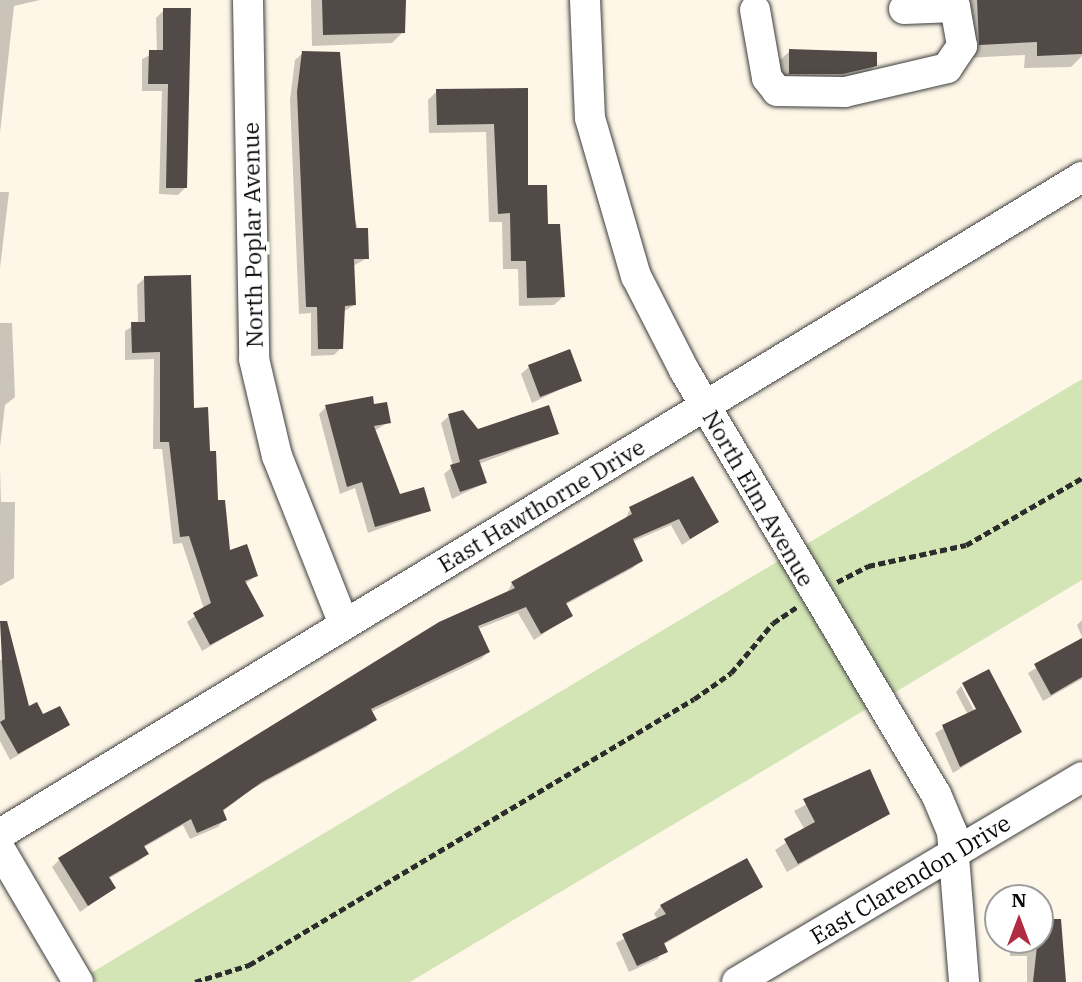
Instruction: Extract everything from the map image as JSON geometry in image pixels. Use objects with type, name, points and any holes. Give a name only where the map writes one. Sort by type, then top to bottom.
[{"type":"street","name":"North Poplar Avenue","points":[[248,0],[254,359],[277,456],[344,624]]},
{"type":"street","name":"North Elm Avenue","points":[[585,0],[590,118],[609,200],[636,276],[705,405],[936,794],[955,853],[964,982]]},
{"type":"street","points":[[755,10],[768,78],[777,91],[845,92],[947,68],[962,46],[955,7],[904,9]]},
{"type":"street","name":"East Hawthorne Drive","points":[[0,834],[1082,177]]},
{"type":"street","name":"East Clarendon Drive","points":[[737,982],[1082,777]]},
{"type":"street","points":[[0,849],[78,982]]},
{"type":"path","points":[[826,589],[868,566],[966,545],[1082,478]]},
{"type":"path","points":[[195,982],[249,965],[694,699],[806,601]]},
{"type":"green space","points":[[1082,379],[1082,580],[894,693],[805,545]]},
{"type":"green space","points":[[780,560],[868,708],[410,982],[96,982],[91,973]]},
{"type":"building","points":[[322,0],[406,0],[405,33],[323,35]]},
{"type":"building","points":[[977,0],[1082,0],[1082,54],[1037,56],[1037,42],[979,45]]},
{"type":"building","points":[[163,8],[191,8],[187,188],[166,188],[168,84],[148,84],[149,50],[163,50]]},
{"type":"building","points":[[789,49],[877,52],[877,66],[843,74],[789,74]]},
{"type":"building","points":[[302,51],[340,52],[356,228],[368,228],[369,259],[354,259],[356,305],[345,306],[343,349],[318,349],[317,307],[306,307],[297,92]]},
{"type":"building","points":[[528,88],[528,185],[547,185],[548,224],[560,224],[565,297],[527,298],[526,261],[511,261],[510,213],[498,214],[494,124],[437,125],[436,89]]},
{"type":"building","points":[[191,275],[194,408],[208,407],[210,451],[216,451],[218,500],[225,500],[230,550],[247,544],[258,576],[245,581],[264,616],[210,645],[193,613],[211,603],[189,536],[180,537],[169,442],[160,442],[160,352],[132,353],[131,322],[145,322],[144,276]]},
{"type":"building","points":[[570,349],[582,381],[540,397],[528,365]]},
{"type":"building","points":[[373,396],[374,404],[387,402],[391,423],[374,426],[400,494],[424,487],[431,511],[375,527],[362,482],[347,487],[325,405]]},
{"type":"building","points":[[549,405],[559,434],[479,460],[487,483],[460,492],[450,465],[460,462],[448,414],[463,410],[478,429]]},
{"type":"building","points":[[693,476],[719,522],[690,539],[679,519],[633,539],[643,561],[566,603],[573,616],[541,634],[526,607],[478,626],[490,652],[371,709],[377,720],[262,782],[223,810],[227,820],[197,833],[191,819],[144,846],[149,854],[109,877],[116,888],[88,906],[58,858],[439,622],[515,588],[511,582],[632,514],[629,507]]},
{"type":"building","points":[[0,621],[7,621],[29,706],[37,702],[43,714],[60,706],[70,725],[18,754],[0,722],[5,719]]},
{"type":"building","points":[[1082,638],[1082,677],[1051,695],[1034,664]]},
{"type":"building","points":[[989,669],[1022,732],[960,767],[942,725],[976,709],[962,683]]},
{"type":"building","points":[[870,769],[890,814],[798,864],[784,839],[815,822],[803,799]]},
{"type":"building","points":[[747,858],[763,887],[664,943],[668,952],[637,966],[622,934],[666,914],[660,905]]},
{"type":"building","points":[[1054,919],[1061,919],[1066,982],[1033,982],[1036,954],[1054,954]]}]
